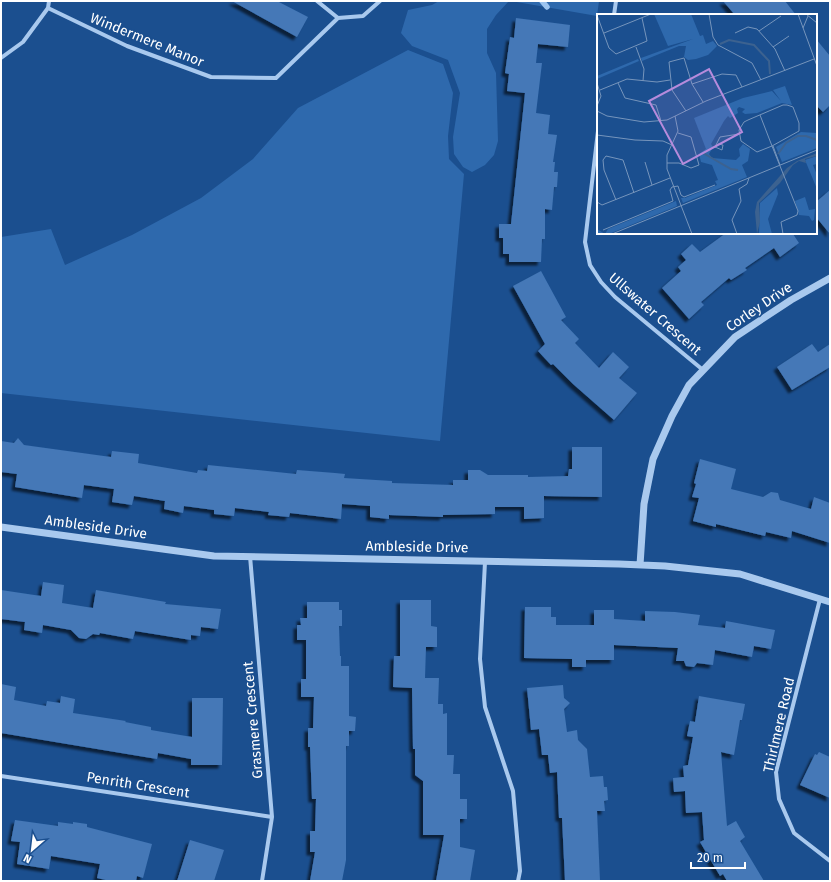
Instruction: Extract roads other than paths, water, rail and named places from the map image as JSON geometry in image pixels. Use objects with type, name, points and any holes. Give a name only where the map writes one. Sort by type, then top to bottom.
[{"type":"street","points":[[1,58],[23,42],[48,8],[49,1]]},
{"type":"street","points":[[317,1],[338,18],[363,16],[380,1]]},
{"type":"street","points":[[614,14],[616,1]]},
{"type":"street","name":"Windermere Manor","points":[[48,8],[127,46],[211,77],[276,78],[338,18]]},
{"type":"street","name":"Ullswater Crescent","points":[[597,140],[585,242],[590,265],[601,282],[615,297],[704,370]]},
{"type":"street","name":"Corley Drive","points":[[640,565],[644,504],[653,460],[672,416],[689,385],[734,337],[790,300],[830,278]]},
{"type":"street","name":"Ambleside Drive","points":[[1,527],[214,556],[640,565],[740,574],[830,602]]},
{"type":"street","name":"Grasmere Crescent","points":[[250,556],[272,817],[262,881]]},
{"type":"street","points":[[485,562],[480,666],[485,707],[513,791],[520,871],[518,881]]},
{"type":"street","name":"Thirlmere Road","points":[[820,599],[776,772],[779,799],[794,833],[830,861]]},
{"type":"street","name":"Penrith Crescent","points":[[1,776],[272,817]]},
{"type":"waterway","points":[[542,1],[547,7]]}]
